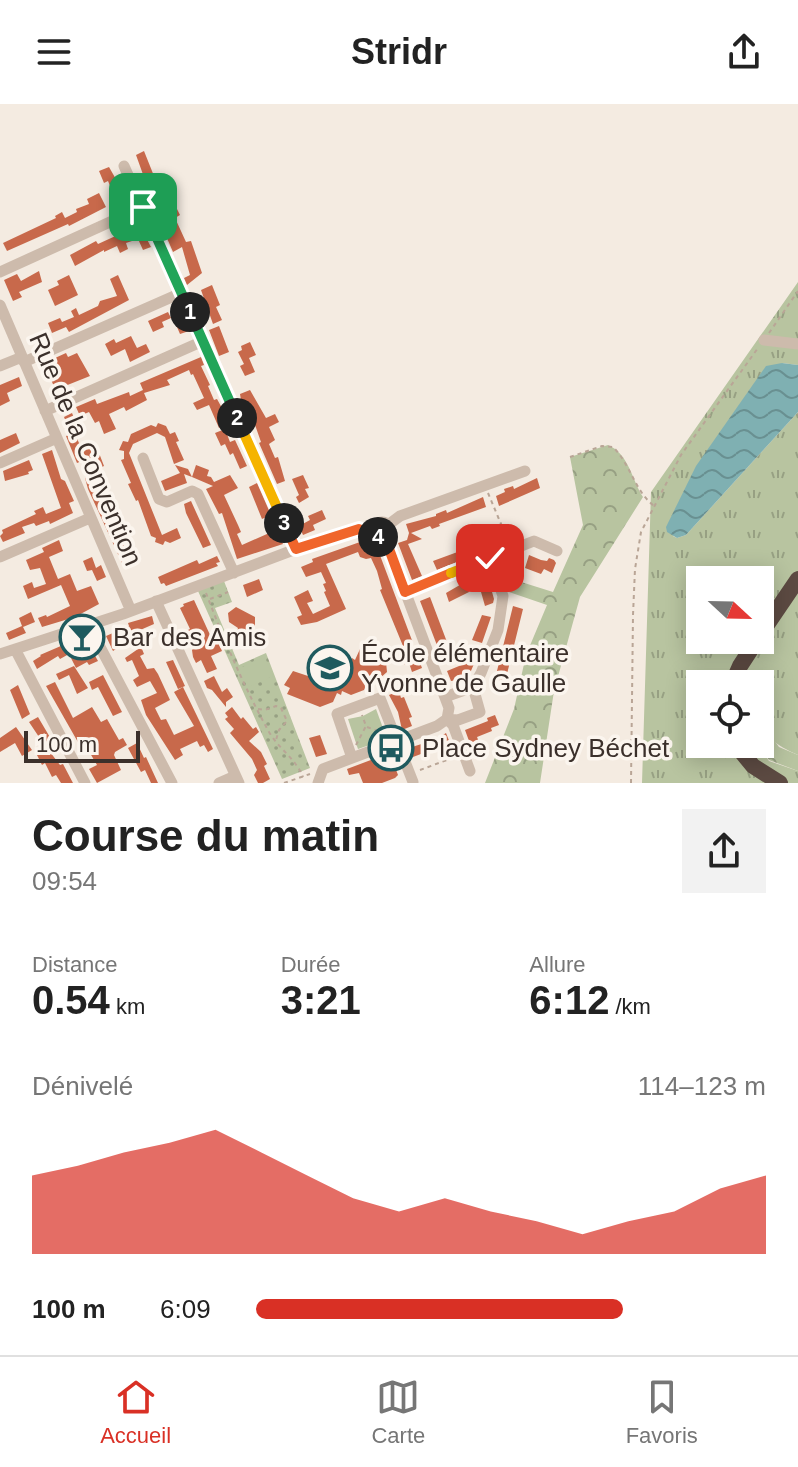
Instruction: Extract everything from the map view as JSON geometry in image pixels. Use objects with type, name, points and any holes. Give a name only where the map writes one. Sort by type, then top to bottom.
[{"type":"highway","points":[[774,614],[798,579]]},
{"type":"highway","points":[[746,758],[753,766],[780,783]]},
{"type":"street","points":[[124,166],[296,549]]},
{"type":"street","points":[[0,272],[143,207]]},
{"type":"street","points":[[0,366],[23,360],[181,293]]},
{"type":"street","name":"Rue de la Convention","points":[[0,305],[131,611]]},
{"type":"street","points":[[764,340],[798,344]]},
{"type":"street","points":[[45,411],[203,341]]},
{"type":"street","points":[[0,463],[57,438]]},
{"type":"street","points":[[143,458],[159,499],[167,502],[192,491],[198,494],[234,573]]},
{"type":"street","points":[[0,654],[89,626],[296,549],[384,524],[525,471]]},
{"type":"street","points":[[0,557],[90,518]]},
{"type":"street","points":[[380,537],[390,531],[384,524]]},
{"type":"street","points":[[359,529],[380,537],[405,592],[445,697],[449,708],[447,719]]},
{"type":"street","points":[[405,592],[534,541],[557,551]]},
{"type":"street","points":[[445,697],[473,687],[498,630],[503,596],[490,558]]},
{"type":"street","points":[[156,601],[237,779],[219,783]]},
{"type":"street","points":[[89,626],[172,783]]},
{"type":"street","points":[[15,649],[85,783]]},
{"type":"street","points":[[318,783],[323,769],[352,756],[447,719],[458,720],[480,712],[473,687]]},
{"type":"street","points":[[352,756],[337,714],[380,698],[412,778]]},
{"type":"street","points":[[447,719],[453,725],[470,771]]},
{"type":"path","points":[[631,783],[635,569],[641,532],[681,455],[798,291]]},
{"type":"path","points":[[570,457],[602,446],[613,447],[629,467],[643,497],[654,506]]},
{"type":"path","points":[[485,485],[511,549]]},
{"type":"path","points":[[203,584],[257,708],[276,742],[298,766],[303,777]]},
{"type":"path","points":[[208,599],[228,592]]},
{"type":"path","points":[[352,756],[366,726],[359,706]]},
{"type":"path","points":[[257,708],[281,708],[287,721],[279,730],[276,742]]},
{"type":"path","points":[[366,726],[395,740]]},
{"type":"path","points":[[412,778],[463,753]]},
{"type":"path","points":[[284,783],[323,769]]},
{"type":"green space","points":[[798,282],[798,365],[782,363],[673,536],[686,535],[798,412],[798,755],[774,741],[774,670],[686,670],[686,758],[767,758],[798,771],[798,783],[642,783],[651,492]]},
{"type":"green space","points":[[608,445],[621,455],[643,497],[580,597],[554,691],[540,783],[485,783],[514,709],[526,655],[547,605],[509,592],[507,559],[517,557],[518,581],[553,592],[583,525],[570,457]]},
{"type":"green space","points":[[224,581],[232,602],[215,608],[239,665],[266,653],[310,768],[282,779],[198,591]]},
{"type":"green space","points":[[264,657],[273,676],[249,687],[240,668]]},
{"type":"green space","points":[[376,709],[387,739],[358,749],[348,719]]},
{"type":"green space","points":[[774,740],[779,747],[798,755],[798,771],[768,758],[774,758]]},
{"type":"water","points":[[782,363],[798,365],[798,412],[686,535],[677,538],[667,532],[666,527],[696,466],[766,366]]},
{"type":"building","points":[[144,151],[156,180],[161,178],[165,188],[155,193],[150,182],[147,184],[145,180],[136,155]]},
{"type":"building","points":[[109,167],[129,202],[119,207],[108,181],[104,183],[99,171]]},
{"type":"building","points":[[99,193],[106,207],[7,251],[3,243],[56,218],[62,212],[65,218],[77,212],[76,209],[89,204],[87,199]]},
{"type":"building","points":[[176,207],[180,215],[175,218],[186,242],[191,241],[202,273],[187,285],[184,278],[190,275],[182,247],[173,252],[160,222],[171,217],[168,210]]},
{"type":"building","points":[[133,228],[135,233],[142,230],[151,247],[143,250],[138,239],[126,243],[128,249],[120,253],[117,246],[75,266],[70,255],[96,241],[98,244]]},
{"type":"building","points":[[39,271],[42,282],[19,292],[22,297],[13,301],[4,280],[17,274],[21,281]]},
{"type":"building","points":[[69,275],[78,295],[55,306],[48,290]]},
{"type":"building","points":[[118,275],[129,300],[69,332],[66,327],[52,333],[48,323],[60,318],[62,322],[74,317],[71,311],[76,308],[79,315],[98,306],[100,301],[117,296],[110,279]]},
{"type":"building","points":[[212,285],[222,320],[213,324],[201,290]]},
{"type":"building","points":[[179,309],[189,331],[180,334],[171,313]]},
{"type":"building","points":[[168,312],[171,318],[162,322],[164,327],[153,332],[148,321]]},
{"type":"building","points":[[219,326],[229,352],[219,356],[209,330]]},
{"type":"building","points":[[131,336],[137,348],[146,344],[150,352],[130,362],[125,349],[111,356],[105,344]]},
{"type":"building","points":[[250,342],[256,355],[249,358],[255,372],[245,376],[238,352],[242,350],[241,346]]},
{"type":"building","points":[[66,353],[68,357],[77,353],[90,376],[60,388],[61,394],[58,396],[44,363]]},
{"type":"building","points":[[201,357],[208,386],[214,400],[217,399],[222,408],[227,424],[219,428],[209,405],[197,410],[193,403],[204,398],[189,370],[167,380],[170,385],[144,393],[147,400],[126,411],[124,407],[109,414],[116,429],[104,434],[99,421],[95,423],[89,412],[80,416],[76,407],[95,399],[97,404],[129,392],[130,396],[143,390],[140,383]]},
{"type":"building","points":[[19,377],[22,386],[7,393],[10,401],[0,406],[0,385]]},
{"type":"building","points":[[250,390],[266,418],[275,414],[279,422],[269,427],[275,440],[269,444],[275,458],[278,457],[285,481],[277,484],[259,443],[254,422],[241,400],[240,394]]},
{"type":"building","points":[[72,413],[79,430],[74,432],[79,443],[87,442],[93,455],[99,453],[104,466],[95,470],[89,458],[77,463],[66,436],[71,434],[64,417]]},
{"type":"building","points":[[158,423],[166,426],[170,434],[175,432],[184,460],[174,464],[165,437],[157,433],[133,444],[129,453],[162,535],[177,528],[181,538],[170,543],[165,541],[163,545],[151,536],[138,500],[128,484],[131,483],[121,460],[124,459],[124,451],[119,450],[131,434],[151,425],[156,427]]},
{"type":"building","points":[[225,429],[230,442],[235,440],[247,466],[240,469],[233,453],[230,455],[225,444],[221,446],[215,433]]},
{"type":"building","points":[[16,433],[20,443],[0,453],[0,440]]},
{"type":"building","points":[[52,450],[61,479],[65,481],[74,501],[69,503],[73,513],[50,524],[49,521],[22,527],[25,533],[3,542],[0,536],[2,530],[36,514],[34,511],[43,507],[46,514],[61,508],[42,454]]},
{"type":"building","points":[[29,460],[33,470],[29,474],[5,481],[3,471]]},
{"type":"building","points":[[175,465],[188,469],[192,477],[184,474],[187,483],[165,491],[161,481],[180,473]]},
{"type":"building","points":[[196,465],[209,470],[207,476],[214,482],[230,475],[238,488],[224,495],[241,532],[237,534],[242,545],[276,530],[283,544],[237,559],[222,513],[219,514],[206,489],[213,486],[192,477]]},
{"type":"building","points":[[303,475],[309,497],[299,503],[292,479]]},
{"type":"building","points":[[91,476],[107,515],[132,561],[123,565],[88,489],[85,478]]},
{"type":"building","points":[[537,478],[540,488],[499,506],[496,496],[505,492],[504,489],[513,486],[514,489]]},
{"type":"building","points":[[257,483],[271,515],[262,519],[249,487]]},
{"type":"building","points":[[483,497],[486,507],[432,529],[430,526],[411,533],[422,539],[408,544],[422,576],[412,580],[398,543],[407,540],[409,533],[406,524],[446,510],[447,513]]},
{"type":"building","points":[[191,501],[211,545],[203,548],[186,513],[184,504]]},
{"type":"building","points":[[322,510],[326,519],[313,525],[315,530],[303,535],[299,526],[310,520],[308,516]]},
{"type":"building","points":[[502,535],[505,543],[437,570],[433,561],[482,543],[481,540]]},
{"type":"building","points":[[59,540],[63,551],[49,557],[58,579],[70,574],[77,591],[91,586],[99,604],[75,617],[42,627],[38,618],[70,606],[61,585],[28,599],[23,586],[32,582],[34,588],[46,584],[40,568],[30,570],[26,560],[44,552],[42,548]]},
{"type":"building","points":[[360,542],[366,552],[378,550],[413,643],[409,644],[422,668],[412,672],[409,663],[405,665],[399,648],[403,646],[380,590],[377,571],[371,558],[360,557],[358,552],[326,564],[346,609],[317,622],[301,625],[297,617],[302,615],[294,597],[308,590],[313,601],[307,603],[313,614],[330,606],[321,572],[306,577],[301,567],[313,562],[312,559]]},
{"type":"building","points":[[529,555],[541,560],[554,560],[556,563],[552,573],[544,569],[541,574],[525,568]]},
{"type":"building","points":[[217,556],[218,566],[166,586],[161,584],[158,577],[197,560],[199,564]]},
{"type":"building","points":[[92,557],[96,568],[101,565],[106,577],[97,581],[92,570],[87,571],[83,561]]},
{"type":"building","points":[[487,574],[494,599],[493,603],[485,606],[477,578]]},
{"type":"building","points":[[259,579],[263,590],[247,597],[243,585]]},
{"type":"building","points":[[465,582],[469,592],[449,602],[446,593]]},
{"type":"building","points":[[430,597],[452,657],[443,661],[420,601]]},
{"type":"building","points":[[194,600],[211,637],[215,635],[222,651],[211,656],[217,669],[207,673],[201,660],[196,663],[193,657],[194,648],[186,631],[190,629],[180,608]]},
{"type":"building","points":[[513,606],[523,609],[505,682],[495,679]]},
{"type":"building","points":[[236,607],[255,617],[255,637],[250,645],[238,642],[238,628],[229,622],[228,613]]},
{"type":"building","points":[[31,612],[35,622],[23,627],[26,633],[9,640],[6,633],[22,626],[19,618]]},
{"type":"building","points":[[482,615],[491,617],[482,643],[472,640]]},
{"type":"building","points":[[152,616],[154,624],[131,634],[132,638],[113,651],[106,636],[129,626],[128,623]]},
{"type":"building","points":[[84,636],[98,661],[76,668],[69,654],[60,659],[58,656],[37,669],[33,661],[40,655]]},
{"type":"building","points":[[142,649],[144,654],[140,656],[147,669],[154,668],[158,674],[170,700],[155,708],[161,720],[166,719],[174,735],[194,726],[174,692],[183,687],[213,749],[208,752],[197,741],[180,749],[183,755],[175,760],[146,715],[141,700],[157,693],[150,681],[137,687],[133,680],[139,676],[132,660],[127,662],[125,658]]},
{"type":"building","points":[[360,649],[386,662],[387,672],[379,679],[371,675],[364,690],[351,695],[342,691],[341,695],[337,693],[333,702],[320,707],[287,694],[290,688],[284,685],[293,671],[317,679],[312,668],[321,662],[324,653],[334,657],[344,656],[348,666]]},
{"type":"building","points":[[476,659],[468,678],[451,681],[447,671]]},
{"type":"building","points":[[173,660],[185,686],[178,689],[166,662]]},
{"type":"building","points":[[74,666],[88,688],[77,694],[69,675],[59,680],[56,674]]},
{"type":"building","points":[[103,675],[122,712],[113,716],[98,687],[92,690],[89,682]]},
{"type":"building","points":[[214,676],[222,692],[227,688],[233,697],[226,702],[226,707],[204,681]]},
{"type":"building","points":[[55,682],[73,718],[92,707],[101,722],[107,719],[119,740],[123,738],[127,745],[114,755],[121,770],[97,783],[89,769],[97,765],[87,748],[83,751],[46,686]]},
{"type":"building","points":[[18,685],[30,714],[22,719],[10,690]]},
{"type":"building","points":[[399,691],[412,717],[409,718],[412,726],[402,730],[398,712],[389,695]]},
{"type":"building","points":[[232,707],[241,719],[243,717],[259,732],[249,741],[261,752],[267,764],[264,766],[270,779],[263,783],[258,783],[252,759],[230,733],[234,729],[225,719],[228,717],[225,713]]},
{"type":"building","points":[[495,715],[499,725],[477,737],[485,757],[476,760],[465,730]]},
{"type":"building","points":[[38,717],[51,739],[43,743],[29,722]]},
{"type":"building","points":[[16,727],[32,750],[22,756],[15,743],[0,752],[0,738]]},
{"type":"building","points":[[446,733],[450,743],[413,757],[409,748]]},
{"type":"building","points":[[320,735],[327,754],[316,757],[309,738]]},
{"type":"building","points":[[137,743],[158,783],[151,783],[145,770],[141,772],[128,748]]},
{"type":"building","points":[[47,748],[60,765],[63,764],[73,783],[61,783],[56,775],[52,777],[45,763],[42,765],[36,753]]},
{"type":"building","points":[[392,752],[398,775],[395,778],[382,783],[363,783],[359,773],[349,775],[347,769]]},
{"type":"place","name":"Bar des Amis","points":[[82,637]]},
{"type":"place","name":"École élémentaire Yvonne de Gaulle","points":[[330,668]]},
{"type":"place","name":"Place Sydney Béchet","points":[[391,748]]},
{"type":"route","points":[[143,207],[296,549],[359,529],[385,538],[405,592],[490,558]]}]
